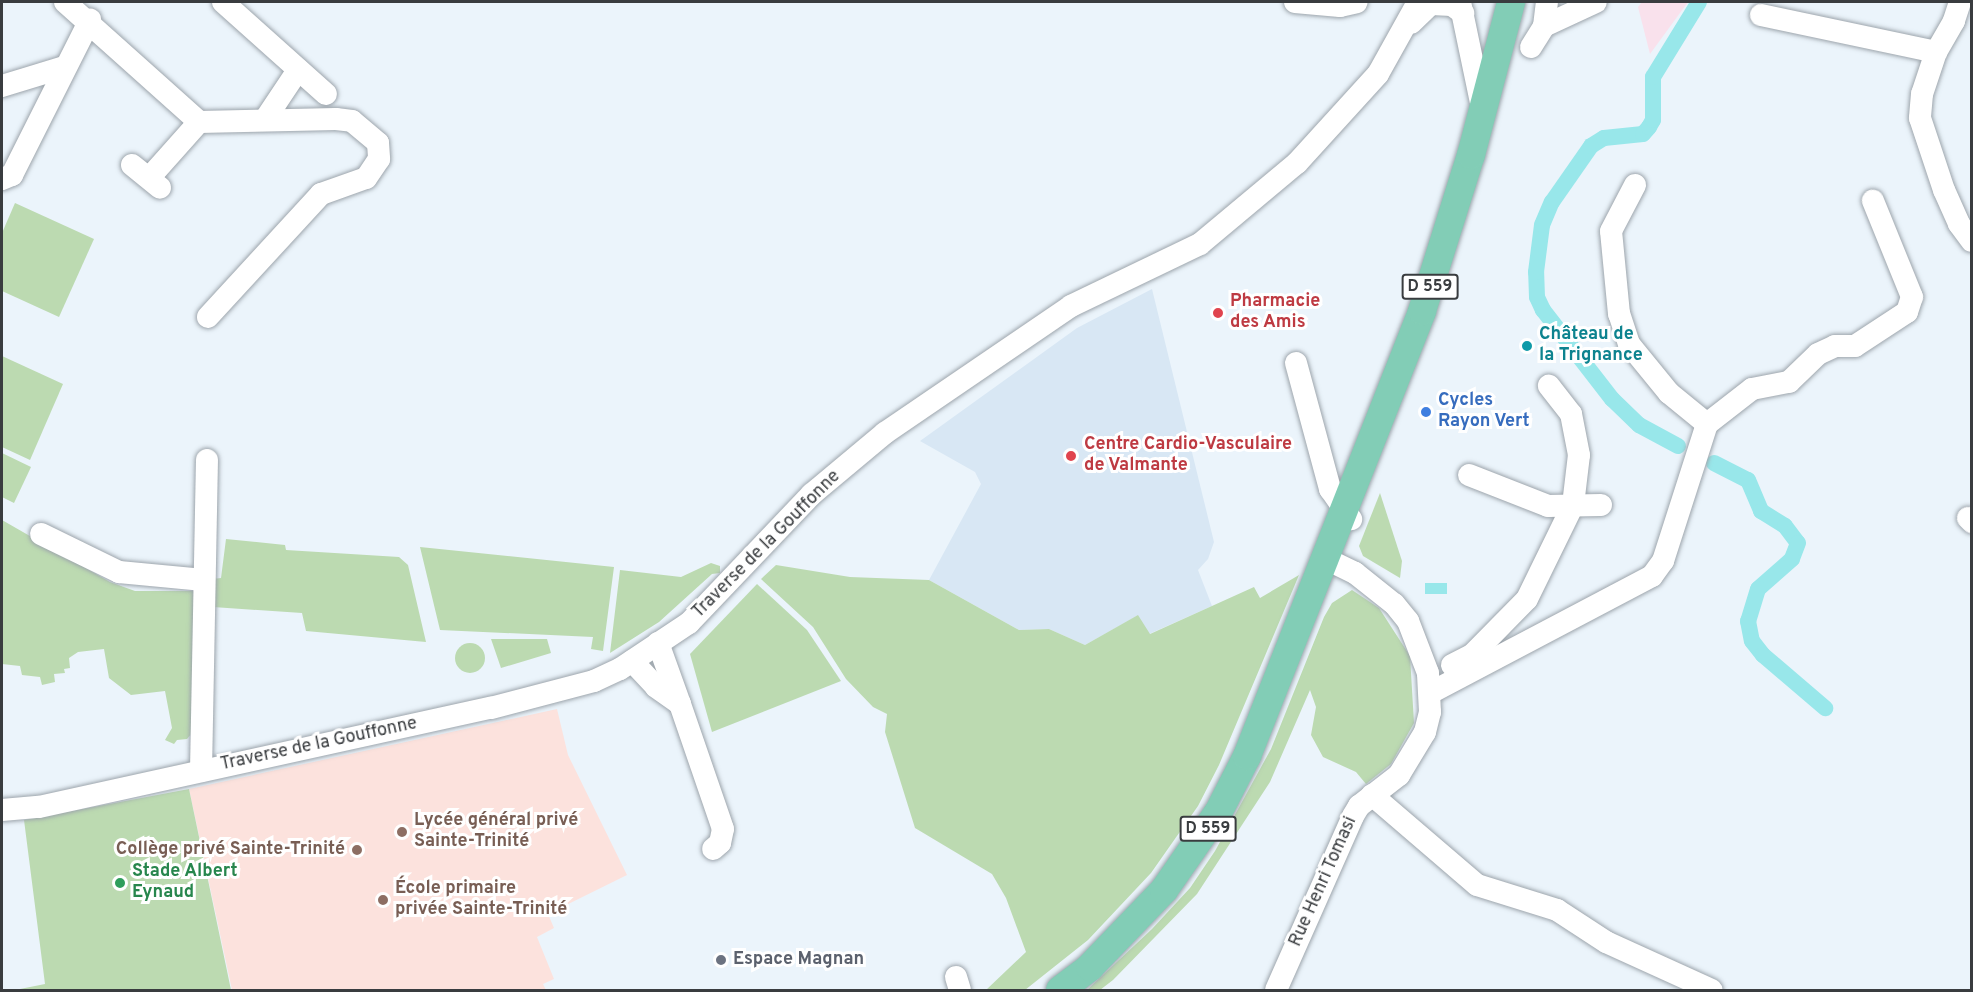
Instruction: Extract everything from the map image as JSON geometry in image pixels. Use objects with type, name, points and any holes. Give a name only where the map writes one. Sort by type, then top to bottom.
[{"type":"main road","name":"D 559","points":[[1060,990],[1129,929],[1198,844],[1247,756],[1299,628],[1331,561],[1342,507],[1422,311],[1471,155],[1482,107],[1525,2]]},
{"type":"main road","name":"D 559","points":[[1471,155],[1484,130],[1525,2]]},
{"type":"street","points":[[65,2],[90,21],[199,122]]},
{"type":"street","points":[[223,2],[326,94]]},
{"type":"street","points":[[1295,2],[1340,6],[1357,2]]},
{"type":"street","points":[[1525,2],[1544,27]]},
{"type":"street","points":[[1531,47],[1544,27],[1596,2]]},
{"type":"street","points":[[1960,2],[1954,21],[1936,52],[1922,94],[1920,118],[1944,190],[1959,224],[1971,241]]},
{"type":"street","points":[[1968,2],[1971,8]]},
{"type":"street","name":"Traverse de la Gouffonne","points":[[2,810],[39,807],[491,708],[594,681],[632,661],[689,622],[812,494],[894,427],[1071,306],[1200,244],[1297,163],[1334,125],[1378,74],[1414,11],[1431,4],[1461,7]]},
{"type":"street","points":[[1461,7],[1482,107]]},
{"type":"street","points":[[1761,15],[1936,52]]},
{"type":"street","points":[[2,178],[12,175],[64,67],[90,21]]},
{"type":"street","points":[[2,86],[64,67]]},
{"type":"street","points":[[266,118],[298,69]]},
{"type":"street","points":[[147,176],[199,122],[266,118],[352,121],[378,143],[379,159],[366,178],[321,194],[208,317]]},
{"type":"street","points":[[1635,185],[1611,231],[1611,259],[1619,314],[1629,344],[1669,393],[1707,424]]},
{"type":"street","points":[[1429,683],[1652,576],[1663,561],[1707,424],[1752,389],[1789,382],[1818,354],[1835,346],[1855,346],[1907,312],[1912,297],[1873,201]]},
{"type":"street","points":[[1296,363],[1342,507]]},
{"type":"street","points":[[1429,683],[1472,656],[1527,599],[1573,505],[1579,455],[1571,414],[1549,386]]},
{"type":"street","points":[[201,771],[204,580],[209,499],[207,460]]},
{"type":"street","points":[[1469,475],[1548,506],[1601,505]]},
{"type":"street","points":[[41,534],[119,572],[204,580]]},
{"type":"street","name":"Rue Henri Tomasi","points":[[1276,990],[1353,816],[1372,795],[1399,775],[1425,732],[1429,683],[1421,646],[1394,604],[1355,573],[1331,561]]},
{"type":"street","points":[[658,643],[723,830],[720,843],[713,849]]},
{"type":"street","points":[[632,661],[656,687],[680,704]]},
{"type":"street","points":[[1372,795],[1477,885],[1557,910],[1606,942],[1712,990]]},
{"type":"shaded area","points":[[1642,2],[1688,2],[1650,54],[1638,7]]},
{"type":"shaded area","name":"Centre Cardio-Vasculaire de Valmante","points":[[1152,289],[1214,542],[1208,559],[1198,570],[1212,606],[1149,634],[1137,616],[1085,645],[1049,629],[1019,630],[929,580],[981,484],[975,472],[920,441],[1077,328]]},
{"type":"shaded area","name":"Lycée général privé Sainte-Trinité","points":[[557,709],[568,755],[627,875],[548,914],[554,928],[537,937],[554,979],[543,984],[546,990],[232,990],[189,789]]},
{"type":"green space","points":[[15,203],[94,239],[59,317],[2,291],[2,233]]},
{"type":"green space","points":[[2,356],[63,384],[30,460],[2,447]]},
{"type":"green space","points":[[2,453],[31,467],[14,503],[2,497]]},
{"type":"green space","points":[[1380,493],[1402,561],[1400,578],[1363,556],[1359,546]]},
{"type":"green space","points":[[2,520],[110,582],[135,591],[195,591],[192,733],[187,739],[177,740],[174,744],[165,740],[172,728],[165,691],[131,695],[109,678],[104,649],[78,652],[69,658],[70,668],[64,669],[65,673],[54,674],[55,682],[42,685],[40,677],[22,675],[20,666],[2,664]]},
{"type":"green space","points":[[226,539],[285,545],[286,550],[399,557],[408,565],[426,642],[306,631],[302,613],[213,607],[212,579],[221,578]]},
{"type":"green space","points":[[420,547],[614,567],[603,651],[591,649],[593,637],[440,630]]},
{"type":"green space","points":[[711,563],[720,566],[720,573],[712,574],[659,622],[610,653],[620,570],[681,577]]},
{"type":"green space","points":[[776,565],[850,577],[929,580],[1019,630],[1049,629],[1085,645],[1138,615],[1150,634],[1254,587],[1260,598],[1299,575],[1219,765],[1198,806],[1151,873],[1088,940],[1025,990],[986,990],[1026,952],[1006,898],[992,874],[915,828],[885,732],[887,714],[873,707],[846,679],[813,627],[761,579]]},
{"type":"green space","points":[[757,584],[807,630],[841,681],[712,732],[690,654]]},
{"type":"green space","points":[[1352,590],[1379,608],[1410,656],[1414,723],[1391,764],[1366,784],[1356,772],[1323,757],[1311,735],[1316,707],[1310,690],[1270,782],[1197,894],[1113,980],[1100,990],[1087,990],[1152,929],[1190,888],[1215,851],[1271,749],[1324,617],[1332,603]]},
{"type":"green space","points":[[491,639],[547,639],[551,653],[501,668]]},
{"type":"green space","points":[[470,643],[476,644],[484,652],[484,664],[476,672],[470,673],[464,672],[456,664],[455,658],[456,652],[464,644]]},
{"type":"green space","name":"Stade Albert Eynaud","points":[[189,789],[231,990],[15,990],[45,984],[24,820]]},
{"type":"water","points":[[1425,583],[1447,583],[1447,594],[1425,594]]},
{"type":"waterway","points":[[1678,446],[1639,425],[1612,399],[1543,310],[1537,297],[1536,272],[1542,225],[1552,202],[1591,146],[1604,138],[1643,134],[1649,127],[1653,120],[1653,77],[1699,2]]},
{"type":"waterway","points":[[1714,463],[1748,480],[1761,511],[1785,526],[1798,543],[1792,559],[1758,589],[1748,621],[1752,641],[1763,655],[1825,708]]},
{"type":"place","name":"Pharmacie des Amis","points":[[1218,313]]},
{"type":"place","name":"Château de la Trignance","points":[[1527,346]]},
{"type":"place","name":"Cycles Rayon Vert","points":[[1426,412]]},
{"type":"place","name":"Centre Cardio-Vasculaire de Valmante","points":[[1071,456]]},
{"type":"place","name":"Lycée général privé Sainte-Trinité","points":[[402,832]]},
{"type":"place","name":"Collège privé Sainte-Trinité","points":[[357,850]]},
{"type":"place","name":"Stade Albert Eynaud","points":[[120,883]]},
{"type":"place","name":"École primaire privée Sainte-Trinité","points":[[383,900]]},
{"type":"place","name":"Espace Magnan","points":[[721,960]]}]
